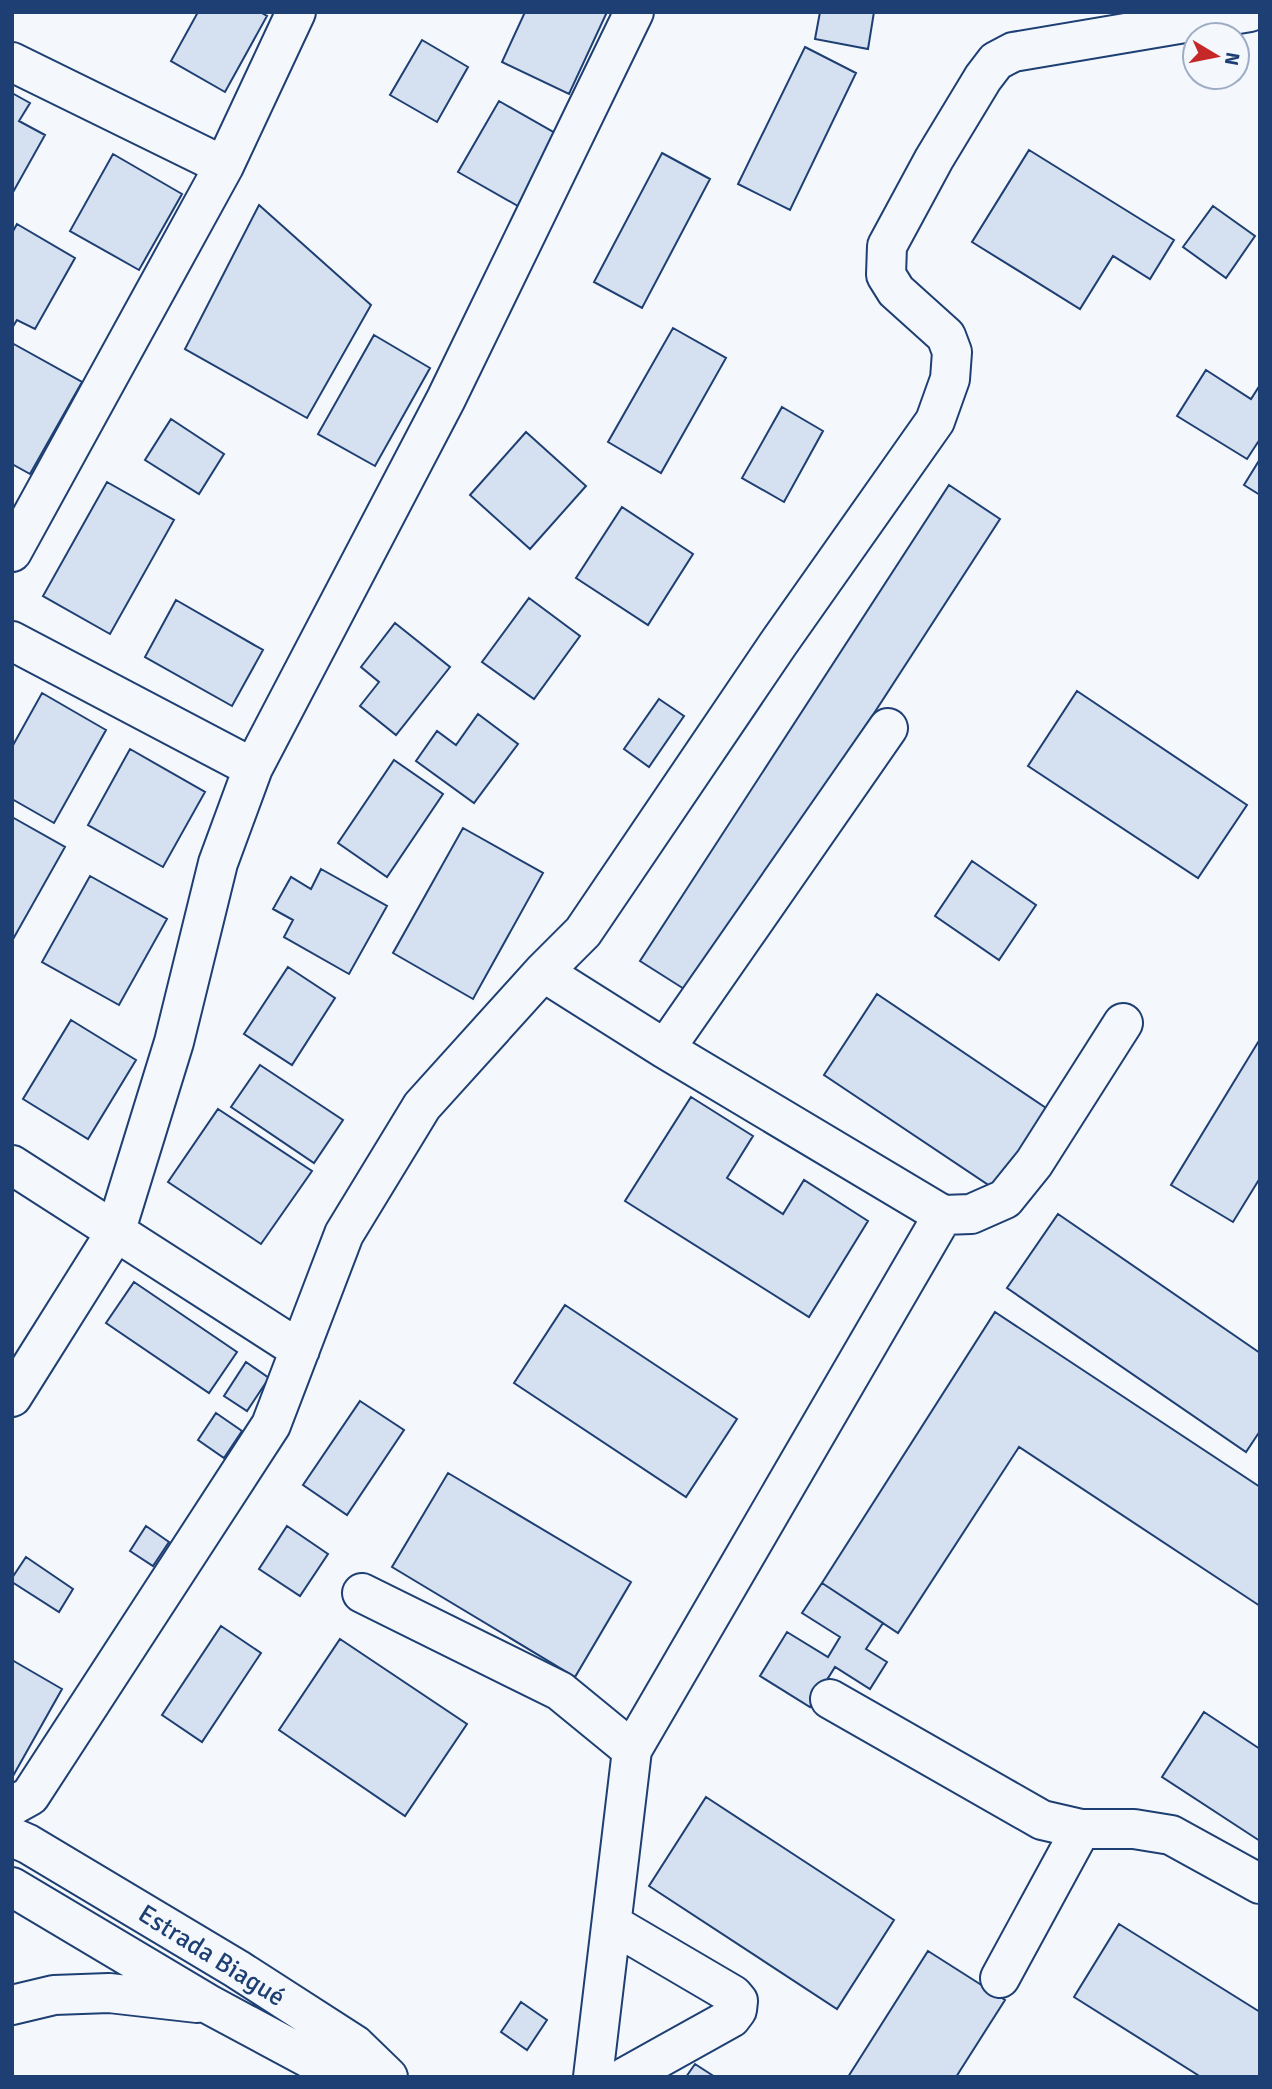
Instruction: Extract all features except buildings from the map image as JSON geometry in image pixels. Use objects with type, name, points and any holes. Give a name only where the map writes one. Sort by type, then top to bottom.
[{"type":"street","points":[[12,552],[225,166],[296,12]]},
{"type":"street","points":[[12,1397],[115,1233],[174,1042],[218,863],[253,768],[446,399],[634,12]]},
{"type":"street","points":[[18,1849],[21,1801],[271,1425],[344,1234],[422,1106],[542,972],[583,932],[778,644],[935,421],[950,379],[952,352],[946,336],[896,291],[886,275],[887,246],[934,159],[983,78],[996,61],[1013,52],[1250,12]]},
{"type":"street","points":[[12,62],[225,166]]},
{"type":"street","points":[[12,641],[253,768]]},
{"type":"street","points":[[665,1049],[888,728]]},
{"type":"street","points":[[542,972],[665,1049],[943,1215],[971,1213],[1005,1199],[1034,1163],[1123,1023]]},
{"type":"street","points":[[12,1165],[300,1350]]},
{"type":"street","points":[[593,2077],[632,1750],[943,1215]]},
{"type":"street","points":[[362,1593],[560,1691],[632,1750]]},
{"type":"street","points":[[830,1699],[1042,1821],[1081,1829],[1134,1829],[1171,1835],[1260,1884]]},
{"type":"street","points":[[1000,1978],[1081,1829]]},
{"type":"street","name":"Estrada Biagué","points":[[18,1849],[237,1969],[355,2045],[388,2077]]},
{"type":"street","name":"Estrada Biagué","points":[[12,1887],[211,2005],[344,2077]]},
{"type":"street","points":[[612,1924],[733,1994],[738,2001],[732,2018],[625,2077]]},
{"type":"street","points":[[12,2005],[54,1995],[108,1993],[211,2005]]}]
